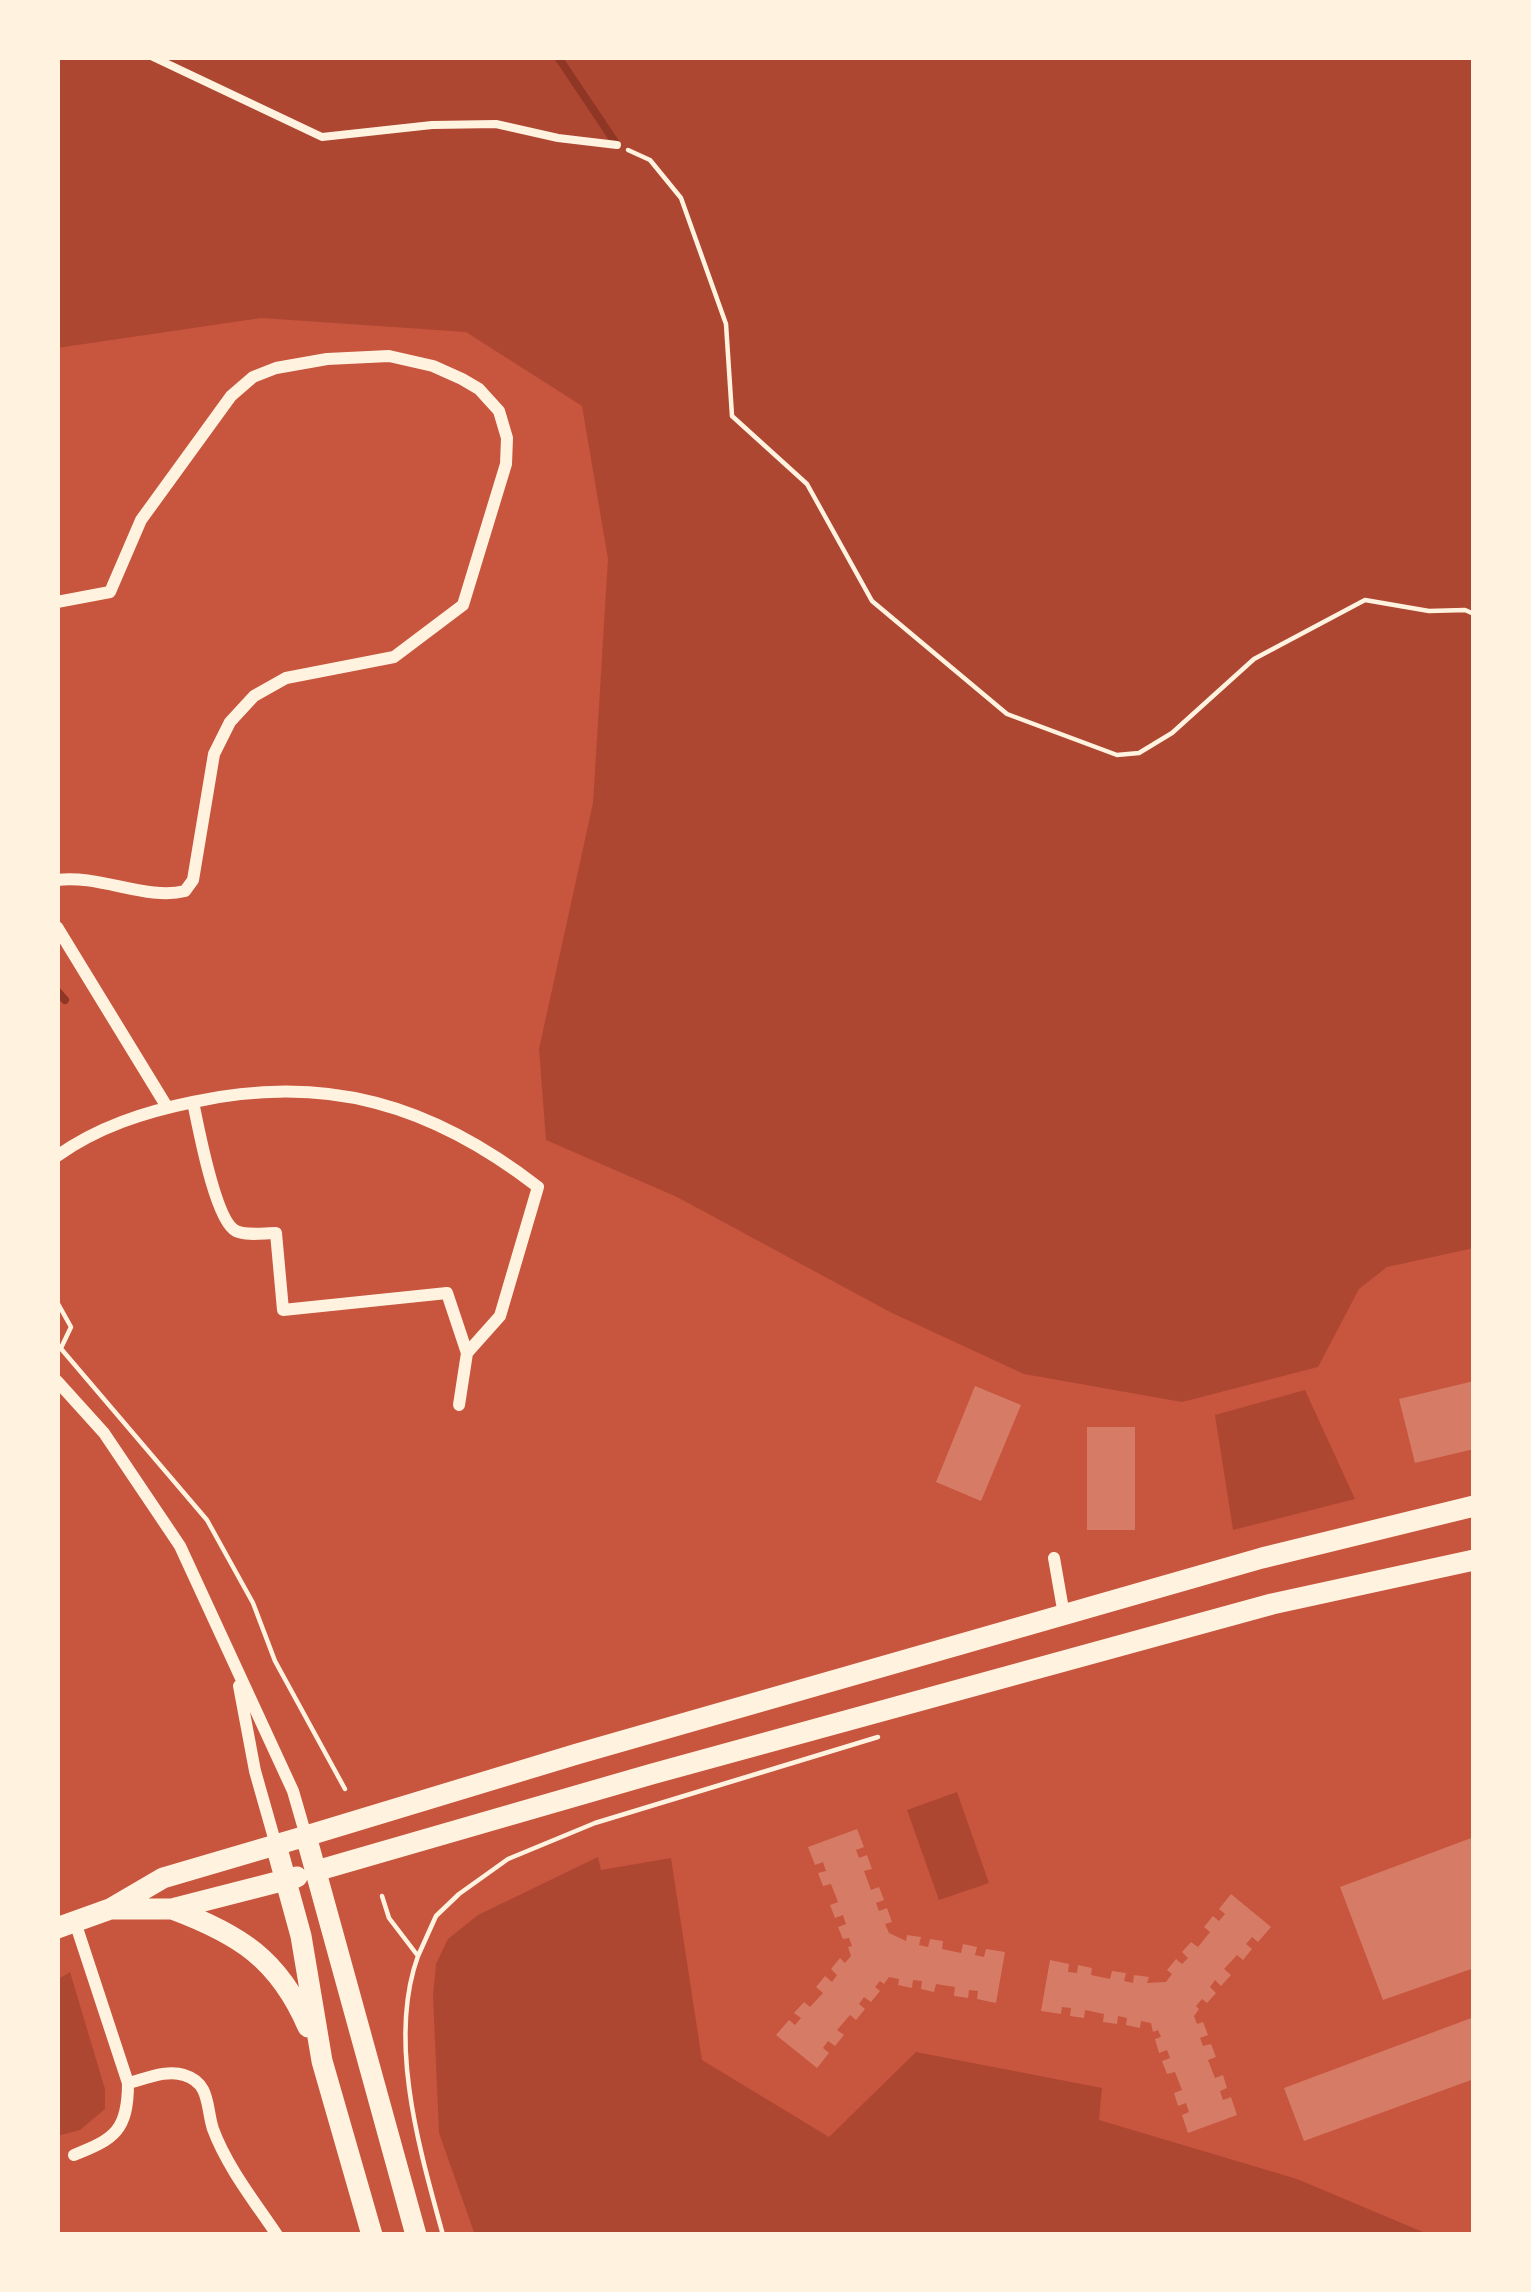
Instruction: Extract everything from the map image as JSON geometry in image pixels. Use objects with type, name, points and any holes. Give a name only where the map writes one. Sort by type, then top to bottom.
[{"type":"main road","points":[[66,1925],[110,1909],[163,1878],[577,1754],[1355,1533],[1474,1506]]},
{"type":"main road","points":[[110,1909],[172,1909],[286,1880],[1271,1604],[1474,1561]]},
{"type":"main road","points":[[306,1836],[416,2235]]},
{"type":"main road","points":[[276,1845],[301,1936],[322,2061],[372,2235]]},
{"type":"main road","points":[[172,1909],[230,1933],[277,1971],[295,1996],[322,2061]]},
{"type":"street","points":[[57,602],[110,592],[141,520],[231,396],[253,377],[327,359],[389,356],[433,366],[462,379],[500,411],[507,437],[506,464],[463,605],[394,657],[286,678],[254,695],[230,722],[214,754],[193,880],[185,891],[172,894],[88,879],[57,880]]},
{"type":"street","points":[[57,927],[167,1107]]},
{"type":"street","points":[[57,1156],[116,1123],[167,1107],[280,1090],[367,1099],[446,1126],[494,1153],[538,1187],[500,1316],[467,1353]]},
{"type":"street","points":[[193,1102],[226,1222],[240,1232],[276,1233],[283,1310],[447,1293],[467,1353],[459,1405]]},
{"type":"street","points":[[57,1381],[145,1488],[198,1582],[292,1791],[306,1836]]},
{"type":"street","points":[[1054,1558],[1064,1615]]},
{"type":"street","points":[[235,1667],[255,1771],[276,1845]]},
{"type":"street","points":[[66,1925],[128,2083],[128,2102],[118,2131],[74,2155]]},
{"type":"street","points":[[128,2083],[182,2074],[198,2082],[208,2098],[212,2127],[236,2174],[278,2235]]},
{"type":"lane","points":[[153,57],[322,137],[432,125],[496,124],[617,145]]},
{"type":"path","points":[[617,145],[650,160],[680,198],[726,324],[732,416],[807,484],[872,601],[1007,714],[1117,755],[1139,753],[1172,734],[1254,659],[1365,600],[1474,614]]},
{"type":"path","points":[[57,1302],[71,1327],[59,1346],[207,1520],[253,1603],[275,1661],[345,1790]]},
{"type":"path","points":[[443,2235],[416,2136],[405,2024],[407,1985],[436,1916],[508,1859],[595,1823],[877,1737]]},
{"type":"path","points":[[382,1896],[389,1918],[418,1956]]},
{"type":"shaded area","points":[[57,57],[1474,57],[1474,1248],[1387,1267],[1359,1289],[1318,1367],[1182,1402],[1024,1374],[890,1312],[677,1197],[546,1140],[539,1049],[593,803],[608,559],[582,406],[466,332],[261,318],[57,348]]},
{"type":"shaded area","points":[[1305,1390],[1355,1499],[1233,1530],[1215,1415]]},
{"type":"shaded area","points":[[957,1792],[989,1883],[939,1900],[907,1810]]},
{"type":"shaded area","points":[[598,1857],[601,1870],[671,1858],[702,2060],[829,2137],[916,2052],[1102,2088],[1099,2120],[1297,2179],[1430,2235],[475,2235],[439,2133],[436,1964],[448,1939],[478,1915]]},
{"type":"shaded area","points":[[70,1972],[105,2089],[105,2109],[80,2130],[57,2136],[57,1980]]},
{"type":"building","points":[[1474,1381],[1474,1449],[1415,1463],[1399,1399]]},
{"type":"building","points":[[975,1386],[1021,1405],[981,1501],[936,1482]]},
{"type":"building","points":[[1087,1427],[1135,1427],[1135,1530],[1087,1530]]},
{"type":"building","points":[[857,1829],[864,1847],[856,1850],[859,1858],[867,1855],[872,1869],[864,1871],[871,1890],[879,1887],[884,1900],[876,1903],[879,1911],[887,1908],[892,1922],[885,1924],[889,1933],[906,1941],[907,1935],[921,1937],[919,1945],[928,1947],[930,1939],[943,1941],[942,1949],[961,1953],[963,1944],[977,1947],[975,1955],[984,1957],[986,1949],[1005,1952],[996,2003],[977,1999],[978,1991],[969,1990],[968,1998],[954,1996],[955,1987],[936,1984],[934,1992],[921,1989],[922,1981],[913,1980],[912,1988],[898,1985],[899,1979],[880,1981],[875,1987],[880,1991],[871,2002],[864,1997],[859,2004],[865,2009],[856,2020],[850,2015],[837,2030],[844,2035],[835,2046],[828,2041],[823,2048],[829,2053],[817,2068],[776,2035],[789,2020],[795,2025],[801,2018],[794,2013],[804,2002],[810,2007],[823,1993],[816,1987],[825,1976],[832,1982],[837,1975],[831,1969],[840,1958],[845,1963],[851,1956],[849,1938],[843,1939],[838,1927],[846,1924],[843,1915],[835,1918],[830,1905],[838,1902],[831,1884],[823,1886],[818,1873],[826,1871],[823,1862],[815,1865],[808,1847]]},
{"type":"building","points":[[1474,1837],[1474,1968],[1383,2000],[1340,1887]]},
{"type":"building","points":[[1231,1894],[1271,1927],[1258,1942],[1252,1937],[1246,1944],[1252,1949],[1243,1960],[1237,1955],[1224,1969],[1231,1975],[1221,1986],[1215,1980],[1210,1987],[1216,1993],[1196,2006],[1197,2024],[1203,2022],[1208,2035],[1200,2038],[1203,2046],[1211,2044],[1216,2057],[1208,2060],[1215,2078],[1223,2075],[1227,2088],[1220,2091],[1223,2100],[1231,2097],[1237,2115],[1188,2133],[1182,2115],[1189,2112],[1186,2103],[1178,2106],[1174,2093],[1182,2090],[1175,2072],[1167,2074],[1162,2061],[1170,2058],[1167,2050],[1159,2053],[1158,2030],[1153,2032],[1151,2023],[1141,2021],[1140,2028],[1126,2025],[1127,2018],[1118,2016],[1117,2024],[1103,2022],[1104,2014],[1085,2010],[1084,2018],[1070,2016],[1071,2008],[1062,2007],[1061,2014],[1041,2011],[1050,1960],[1069,1964],[1068,1972],[1077,1973],[1078,1965],[1092,1968],[1091,1975],[1110,1979],[1112,1971],[1126,1973],[1124,1981],[1133,1983],[1134,1975],[1149,1977],[1147,1983],[1166,1982],[1172,1974],[1167,1970],[1176,1959],[1182,1964],[1188,1958],[1182,1952],[1191,1942],[1198,1947],[1210,1932],[1204,1927],[1213,1916],[1219,1921],[1225,1914],[1219,1909]]},
{"type":"building","points":[[1474,2017],[1474,2079],[1304,2141],[1284,2088]]},
{"type":"waterway","points":[[558,57],[617,145]]},
{"type":"waterway","points":[[57,991],[65,1000]]}]
